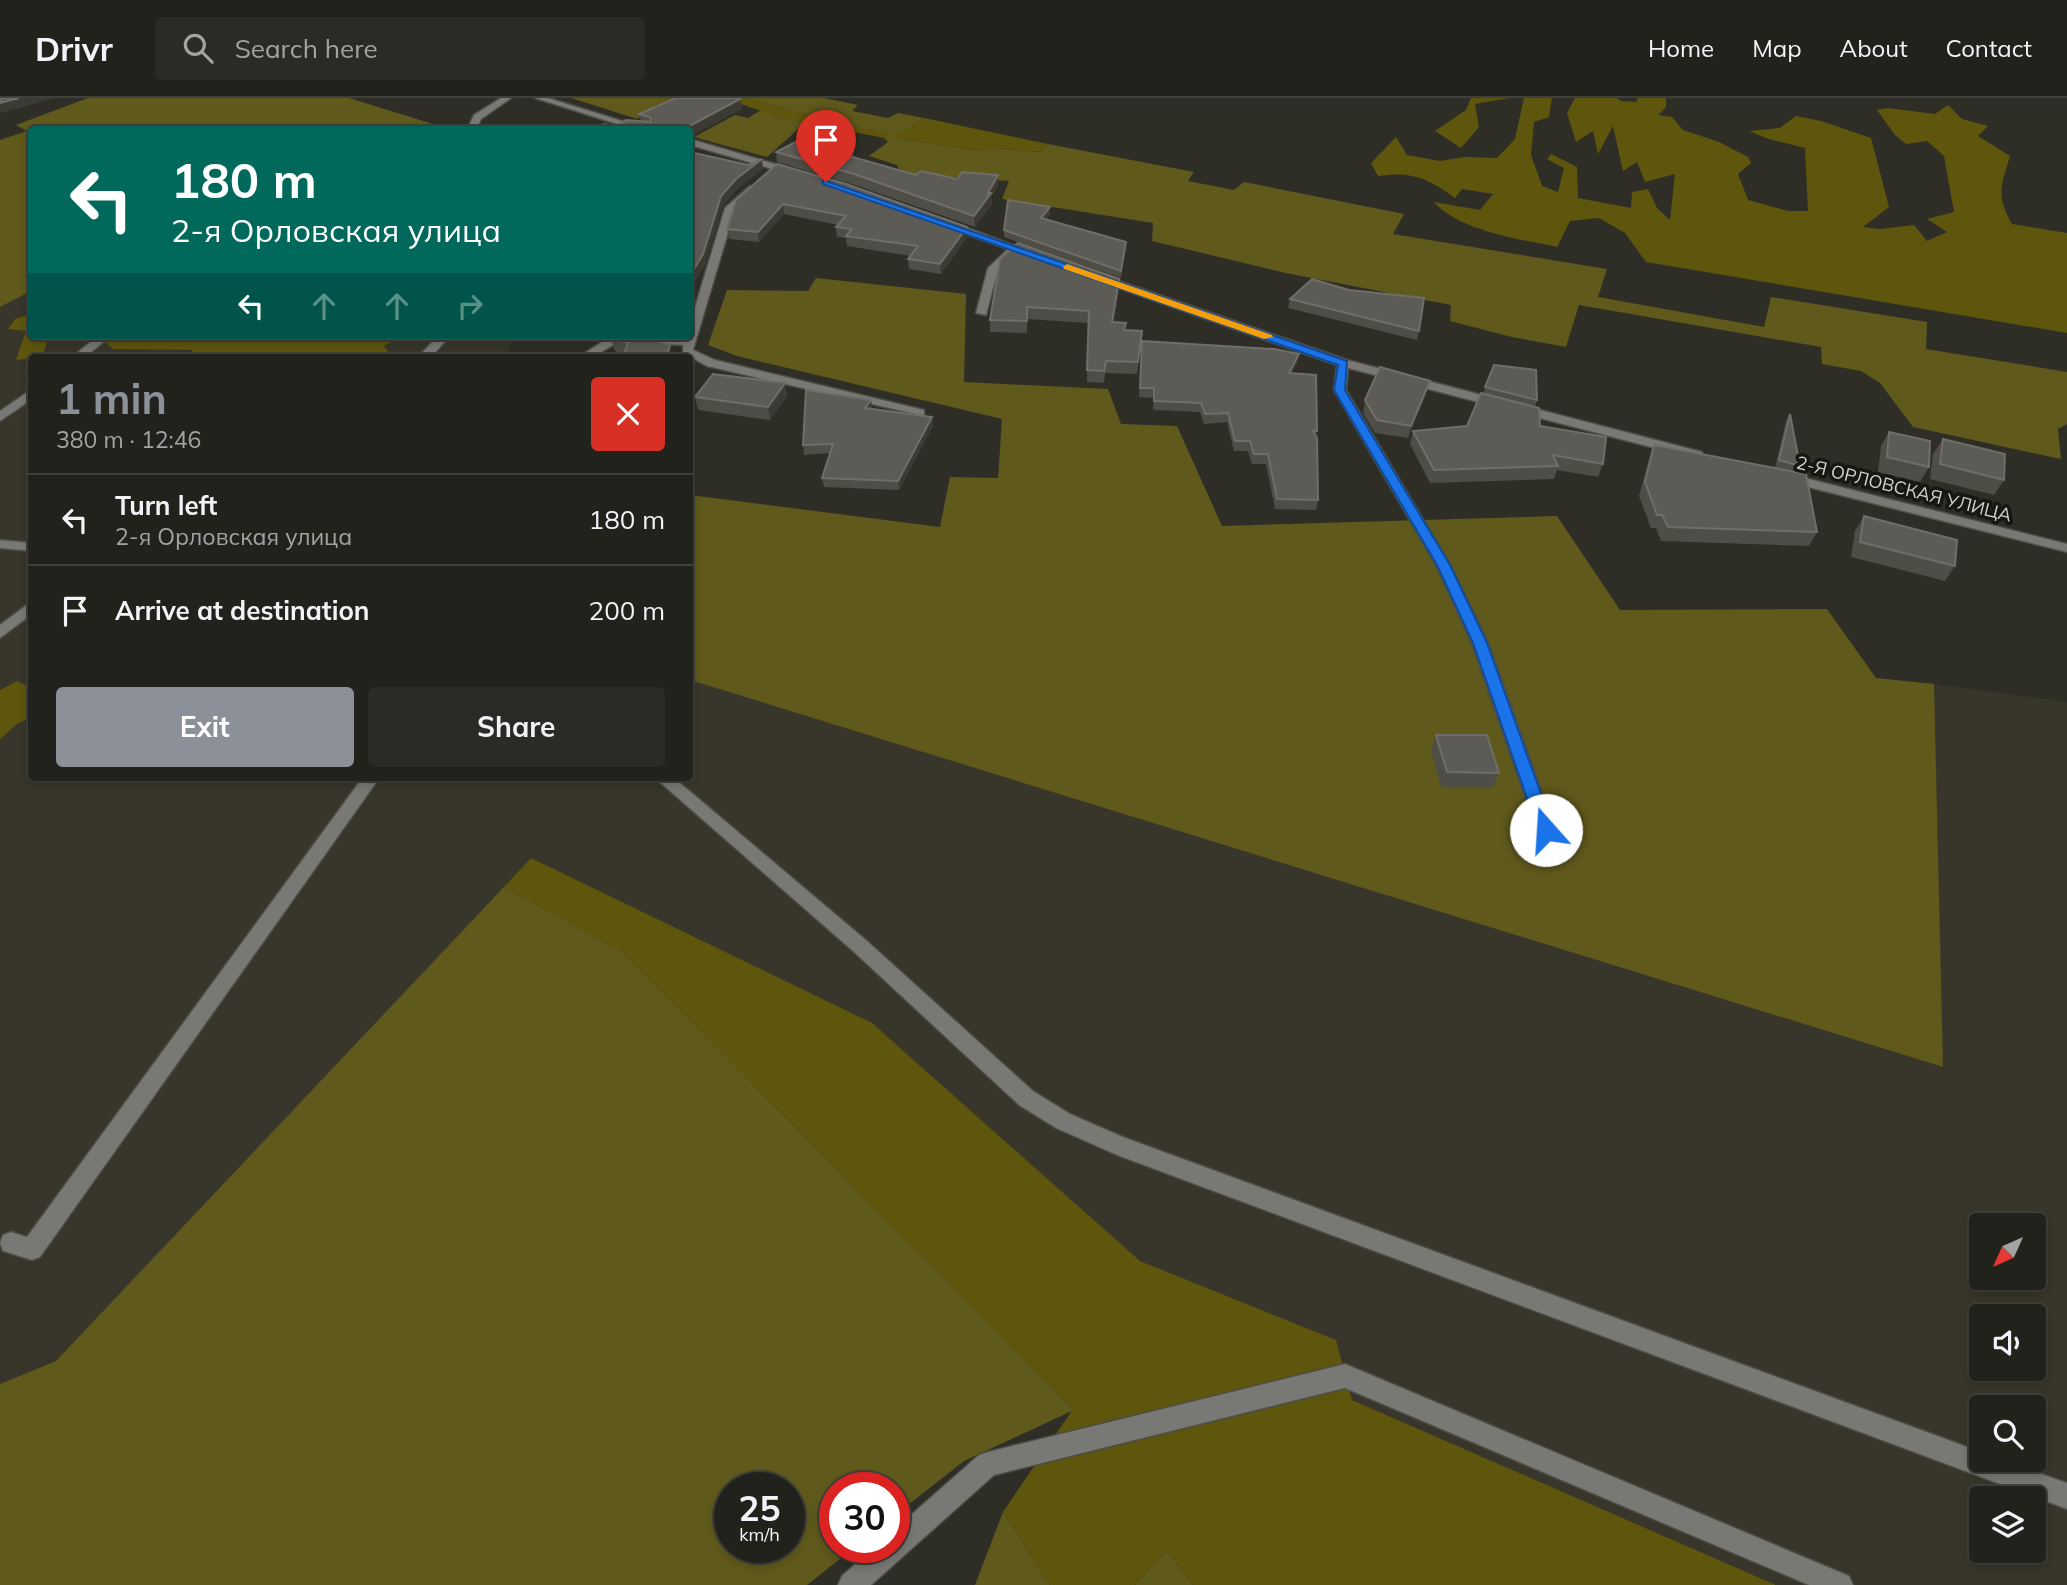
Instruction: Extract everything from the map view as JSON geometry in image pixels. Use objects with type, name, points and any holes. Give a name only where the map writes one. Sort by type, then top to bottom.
[{"type":"street","points":[[473,126],[477,117],[508,98]]},
{"type":"street","points":[[538,98],[633,126]]},
{"type":"street","points":[[693,143],[814,178]]},
{"type":"street","points":[[766,175],[777,167]]},
{"type":"street","points":[[693,329],[730,208],[755,184]]},
{"type":"street","points":[[927,216],[1041,258]]},
{"type":"street","points":[[982,313],[986,285],[993,268],[1015,248]]},
{"type":"street","points":[[1081,271],[1343,363],[1705,457]]},
{"type":"street","points":[[82,354],[100,340]]},
{"type":"street","points":[[427,354],[440,340]]},
{"type":"street","points":[[590,354],[613,340]]},
{"type":"street","points":[[652,340],[689,342],[687,351],[711,363],[920,413]]},
{"type":"street","points":[[1343,363],[1340,390],[1443,565],[1480,643],[1546,830]]},
{"type":"street","points":[[0,417],[28,396]]},
{"type":"street","name":"2-Я ОРЛОВСКАЯ УЛИЦА","points":[[1772,474],[2067,548]]},
{"type":"street","points":[[0,544],[28,547]]},
{"type":"street","points":[[0,633],[28,609]]},
{"type":"street","points":[[11,1243],[33,1249],[369,781]]},
{"type":"street","points":[[667,781],[860,946],[990,1068],[1026,1098],[1063,1121],[1117,1145],[2067,1496]]},
{"type":"street","points":[[851,1585],[988,1464],[1345,1376],[1840,1585]]},
{"type":"shaded area","points":[[88,98],[349,98],[439,126],[28,126],[28,293],[0,307],[0,140],[27,131],[16,125]]},
{"type":"shaded area","points":[[571,98],[683,98],[637,119]]},
{"type":"shaded area","points":[[724,98],[747,98],[841,125],[891,133],[884,138],[781,118]]},
{"type":"shaded area","points":[[747,98],[824,98],[858,105],[852,111],[888,118],[898,113],[924,118],[893,138],[982,151],[988,147],[1039,152],[1048,144],[1194,172],[1188,181],[1234,190],[1244,182],[1404,214],[1393,234],[1607,269],[1598,297],[1764,327],[1771,297],[1927,322],[1926,349],[2067,372],[2067,424],[2058,429],[2061,459],[1913,427],[1880,383],[1861,371],[1822,364],[1821,347],[1579,305],[1566,347],[1512,337],[1450,321],[1451,305],[1286,273],[1152,241],[1153,223],[1002,199],[1009,181],[952,177],[944,183],[902,175],[897,165],[869,156],[888,142],[884,138],[890,133],[841,125]]},
{"type":"shaded area","points":[[1471,98],[1509,98],[1475,104],[1479,127],[1461,148],[1435,131],[1466,110]]},
{"type":"shaded area","points":[[1524,98],[1552,98],[1549,117],[1534,122],[1531,155],[1542,186],[1558,192],[1564,168],[1547,159],[1551,154],[1577,167],[1578,198],[1631,208],[1632,192],[1648,189],[1657,208],[1670,220],[1675,174],[1645,182],[1637,162],[1623,171],[1613,126],[1598,154],[1593,131],[1576,142],[1567,113],[1575,98],[1617,98],[1621,101],[1636,102],[1638,98],[1666,98],[1666,107],[1658,115],[1672,117],[1683,130],[1719,142],[1748,157],[1751,163],[1738,174],[1748,200],[1788,211],[1808,211],[1805,148],[1749,131],[1780,128],[1796,116],[1821,121],[1871,138],[1889,207],[1863,227],[1880,229],[1914,225],[1927,241],[1947,232],[1927,219],[1954,212],[1944,156],[1927,141],[1906,144],[1895,135],[1877,110],[1888,108],[1935,114],[1948,105],[1962,119],[1988,126],[1978,136],[2010,156],[2004,175],[2002,198],[2012,224],[2067,233],[2067,333],[1646,262],[1625,233],[1599,218],[1570,221],[1557,247],[1508,237],[1459,220],[1434,202],[1480,210],[1493,194],[1462,189],[1455,198],[1436,185],[1410,175],[1378,176],[1371,163],[1396,137],[1407,155],[1440,161],[1465,157],[1497,158],[1515,139]]},
{"type":"shaded area","points":[[761,110],[781,118],[806,122],[767,157],[694,137],[735,115],[748,118]]},
{"type":"shaded area","points":[[924,118],[1048,144],[1039,152],[988,147],[982,151],[892,138]]},
{"type":"shaded area","points":[[816,278],[966,294],[964,382],[1108,389],[1121,424],[1177,426],[1222,526],[1557,516],[1620,610],[1827,609],[1876,678],[1934,684],[1943,1067],[693,681],[693,495],[940,527],[950,477],[998,478],[1002,419],[737,356],[708,345],[727,290],[808,291]]},
{"type":"shaded area","points":[[28,293],[28,340],[512,340],[507,354],[28,354],[28,781],[693,781],[693,681],[1942,1067],[1934,684],[2067,702],[2067,1585],[1776,1585],[1352,1400],[1336,1340],[1140,1261],[872,1023],[0,1384],[0,307]]},
{"type":"shaded area","points":[[28,315],[28,340],[48,340],[43,354],[28,354],[28,359],[16,360],[26,331],[8,329],[15,319]]},
{"type":"shaded area","points":[[101,340],[395,340],[384,346],[390,354],[190,354],[193,350],[114,349]]},
{"type":"shaded area","points":[[17,681],[28,686],[28,719],[18,723],[0,739],[0,690]]},
{"type":"shaded area","points":[[531,858],[872,1023],[1140,1261],[1336,1340],[1352,1400],[1776,1585],[1193,1585],[1166,1550],[1135,1585],[1050,1585],[1003,1512],[1073,1409],[623,952],[504,887]]},
{"type":"shaded area","points":[[504,887],[623,952],[1074,1410],[964,1461],[910,1503],[910,1472],[819,1472],[819,1563],[835,1563],[807,1585],[0,1585],[0,1384],[56,1361]]},
{"type":"shaded area","points":[[1003,1512],[1050,1585],[975,1585]]},
{"type":"shaded area","points":[[1166,1550],[1193,1585],[1135,1585]]},
{"type":"building","points":[[0,98],[19,98],[0,103]]},
{"type":"building","points":[[676,98],[740,99],[689,126],[615,126],[626,120],[651,122],[650,117],[639,114]]},
{"type":"building","points":[[811,134],[853,148],[842,154],[916,175],[921,171],[957,179],[962,172],[998,175],[988,193],[991,193],[974,216],[854,174],[776,152]]},
{"type":"building","points":[[693,153],[748,165],[762,159],[736,179],[721,196],[703,254],[693,271]]},
{"type":"building","points":[[777,164],[846,184],[967,227],[940,264],[908,259],[918,246],[846,236],[852,229],[836,227],[846,216],[783,204],[758,232],[727,229],[736,200]]},
{"type":"building","points":[[1008,200],[1050,207],[1041,218],[1126,242],[1121,271],[1004,230]]},
{"type":"building","points":[[1018,243],[1119,279],[1112,322],[1126,323],[1124,330],[1142,331],[1138,362],[1106,361],[1104,371],[1087,370],[1089,311],[1027,307],[1027,321],[990,320],[1000,259]]},
{"type":"building","points":[[1312,279],[1349,290],[1424,298],[1419,331],[1290,299]]},
{"type":"building","points":[[618,340],[654,340],[670,345],[667,354],[624,354],[628,343]]},
{"type":"building","points":[[1142,341],[1274,349],[1299,354],[1289,373],[1316,375],[1317,431],[1313,431],[1317,438],[1318,500],[1277,499],[1268,454],[1254,454],[1250,441],[1235,441],[1228,413],[1205,414],[1201,403],[1154,401],[1154,388],[1140,388]]},
{"type":"building","points":[[1494,365],[1536,370],[1537,400],[1485,387]]},
{"type":"building","points":[[1380,367],[1430,381],[1411,426],[1377,420],[1365,400]]},
{"type":"building","points":[[713,374],[785,383],[768,407],[695,397]]},
{"type":"building","points":[[806,390],[871,400],[865,408],[932,417],[898,481],[822,478],[833,444],[803,445]]},
{"type":"building","points":[[1481,393],[1539,408],[1540,426],[1606,437],[1603,464],[1553,455],[1558,466],[1434,470],[1413,431],[1467,426]]},
{"type":"building","points":[[1790,414],[1800,466],[1779,460]]},
{"type":"building","points":[[1889,432],[1930,441],[1929,467],[1887,457]]},
{"type":"building","points":[[1943,439],[2005,454],[2004,480],[1940,464]]},
{"type":"building","points":[[1654,445],[1806,474],[1817,532],[1668,527],[1662,515],[1657,515],[1645,482]]},
{"type":"building","points":[[1864,516],[1957,540],[1955,566],[1860,542]]},
{"type":"building","points":[[1436,735],[1487,735],[1499,773],[1447,772]]},
{"type":"slow traffic","points":[[1067,267],[1268,337]]},
{"type":"route","points":[[826,182],[1343,363],[1340,390],[1402,500],[1443,565],[1480,643],[1546,830]]}]
